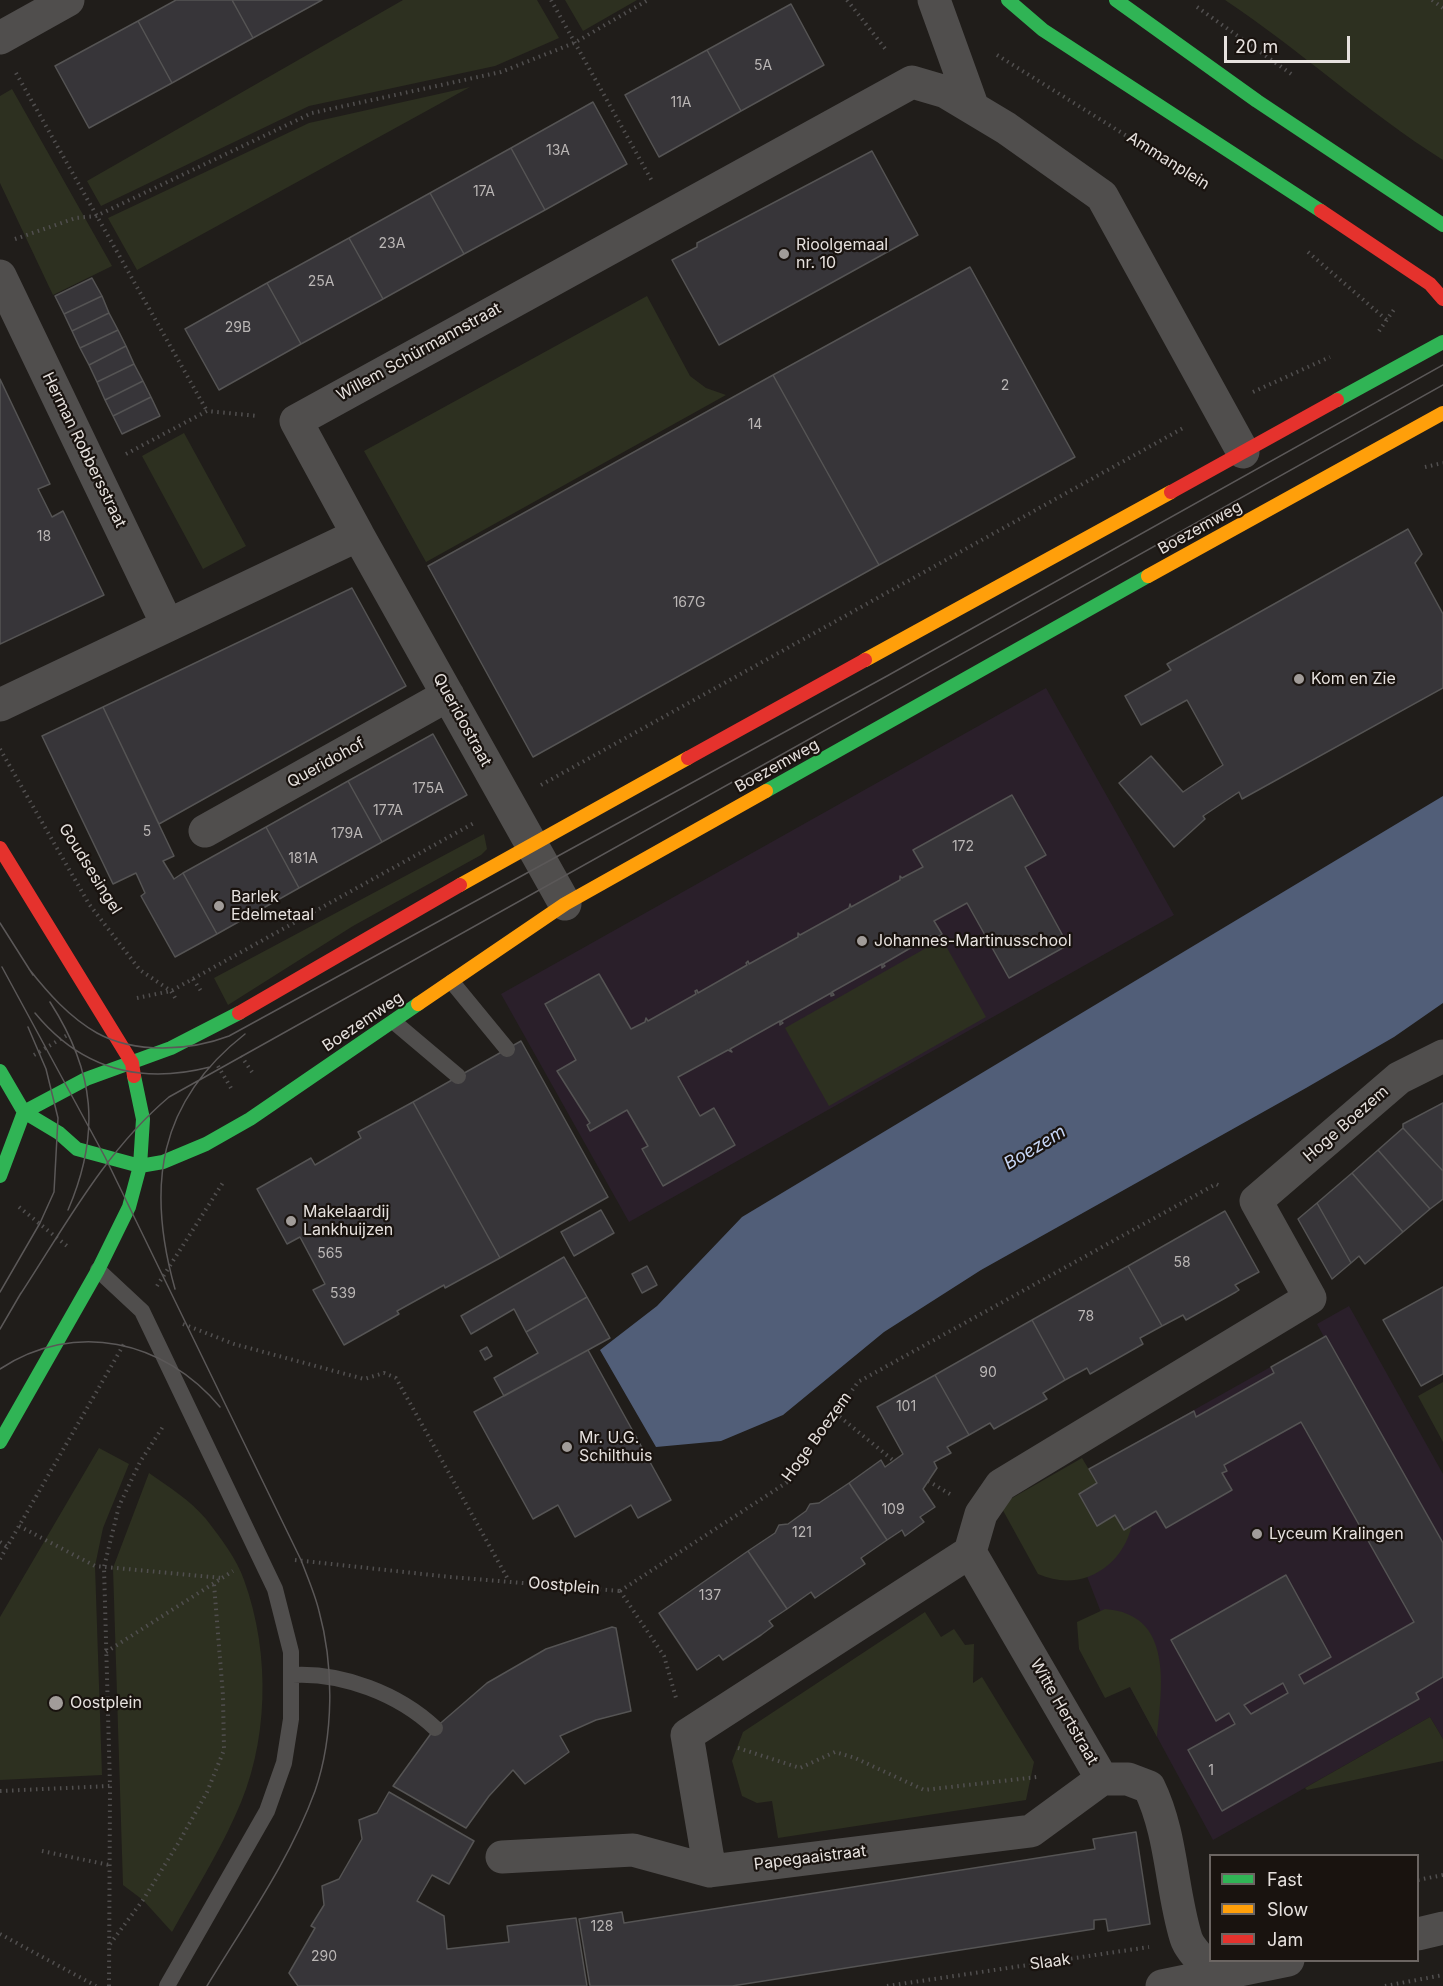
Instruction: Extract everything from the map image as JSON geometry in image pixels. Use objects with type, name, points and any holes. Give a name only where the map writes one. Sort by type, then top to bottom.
[{"type":"main road","points":[[1008,0],[1043,30],[1388,254],[1430,284],[1443,299]]},
{"type":"main road","points":[[1116,0],[1257,101],[1443,225]]},
{"type":"main road","points":[[0,1176],[24,1112],[86,1079],[132,1063],[221,1023],[531,844],[1443,342]]},
{"type":"main road","name":"Boezemweg","points":[[140,1166],[163,1162],[223,1134],[394,1022],[565,904],[1320,479],[1443,413]]},
{"type":"main road","points":[[0,848],[132,1063],[143,1119],[140,1166],[129,1207],[98,1270],[0,1442]]},
{"type":"main road","points":[[0,1071],[24,1112],[59,1133],[78,1149],[140,1166]]},
{"type":"street","points":[[6,51],[68,0]]},
{"type":"street","points":[[934,0],[973,108]]},
{"type":"street","points":[[912,82],[945,92],[973,108],[1006,128],[1102,196],[1243,452]]},
{"type":"street","name":"Willem Schürmannstraat","points":[[296,421],[670,213],[912,82]]},
{"type":"street","name":"Herman Robbersstraat","points":[[0,276],[167,624]]},
{"type":"street","points":[[0,705],[358,535],[296,421]]},
{"type":"street","name":"Queridostraat","points":[[358,535],[565,904]]},
{"type":"street","name":"Queridohof","points":[[205,831],[448,695]]},
{"type":"street","name":"Hoge Boezem","points":[[1256,1201],[1399,1078],[1443,1056]]},
{"type":"street","points":[[710,1871],[687,1735],[970,1552],[981,1513],[1001,1485],[1310,1299],[1256,1201]]},
{"type":"street","name":"Witte Hertstraat","points":[[970,1552],[1102,1779],[1128,1779],[1149,1787],[1159,1809],[1187,1942],[1219,1981]]},
{"type":"street","name":"Papegaaistraat","points":[[502,1857],[633,1850],[710,1871],[1031,1831],[1102,1779]]},
{"type":"street","points":[[1419,1934],[1443,1928]]},
{"type":"street","points":[[1162,1986],[1219,1981],[1281,1962]]},
{"type":"lane","points":[[452,982],[507,1049]]},
{"type":"lane","points":[[394,1022],[458,1076]]},
{"type":"lane","points":[[98,1270],[142,1311],[275,1589],[291,1652],[291,1719],[284,1763],[267,1810],[167,1986]]},
{"type":"lane","points":[[292,1676],[329,1676],[359,1684],[401,1704],[435,1728]]},
{"type":"path","points":[[551,0],[670,213]]},
{"type":"path","points":[[11,241],[76,218],[96,216],[312,113],[501,72],[574,43],[648,0]]},
{"type":"path","points":[[847,0],[912,82]]},
{"type":"path","points":[[1432,0],[1443,8]]},
{"type":"path","points":[[6,51],[96,216],[207,411]]},
{"type":"path","name":"Ammanplein","points":[[994,54],[1196,179]]},
{"type":"path","points":[[1305,249],[1388,322],[1374,337]]},
{"type":"path","points":[[508,804],[1220,408],[1332,356]]},
{"type":"path","points":[[94,471],[207,411],[296,421]]},
{"type":"path","name":"Goudsesingel","points":[[0,749],[89,904],[140,970],[171,991],[508,804]]},
{"type":"path","name":"Hoge Boezem","points":[[620,1591],[786,1483],[858,1382],[1216,1184],[1256,1201]]},
{"type":"path","points":[[16,1204],[98,1270]]},
{"type":"path","points":[[0,1559],[184,1240]]},
{"type":"path","name":"Oostplein","points":[[142,1311],[234,1344],[364,1379],[384,1373],[396,1378],[509,1581]]},
{"type":"path","points":[[109,1986],[110,1786],[104,1567],[119,1506],[140,1462],[158,1431],[186,1403]]},
{"type":"path","points":[[836,1413],[894,1461]]},
{"type":"path","points":[[19,1526],[95,1566],[222,1578]]},
{"type":"path","points":[[0,1542],[7,1546]]},
{"type":"path","name":"Oostplein","points":[[261,1560],[329,1562],[450,1577],[620,1591]]},
{"type":"path","points":[[106,1652],[229,1573]]},
{"type":"path","points":[[109,1944],[143,1900],[179,1842],[207,1792],[224,1750],[223,1696],[214,1584]]},
{"type":"path","points":[[620,1591],[664,1656],[687,1735],[800,1768],[835,1752],[855,1758],[924,1790],[1043,1778]]},
{"type":"path","points":[[0,1791],[110,1786]]},
{"type":"path","points":[[42,1851],[109,1865]]},
{"type":"path","points":[[1419,1880],[1443,1875]]},
{"type":"path","points":[[0,1934],[96,1986]]},
{"type":"path","name":"Slaak","points":[[887,1986],[1187,1942]]},
{"type":"path","points":[[1385,1986],[1443,1975]]},
{"type":"shaded area","name":"Johannes-Martinusschool","points":[[1046,688],[1174,915],[629,1222],[501,994]]},
{"type":"shaded area","name":"Lyceum Kralingen","points":[[1349,1306],[1443,1474],[1443,1739],[1430,1717],[1213,1840],[1130,1687],[1053,1489],[1324,1337],[1317,1324]]},
{"type":"green space","points":[[403,0],[537,0],[559,38],[495,66],[309,106],[101,206],[87,181]]},
{"type":"green space","points":[[565,0],[637,0],[583,31]]},
{"type":"green space","points":[[1225,0],[1443,0],[1443,160],[1387,122],[1280,39]]},
{"type":"green space","points":[[470,87],[137,270],[108,218],[309,123]]},
{"type":"green space","points":[[12,89],[112,266],[53,295],[0,183],[0,96]]},
{"type":"green space","points":[[647,296],[690,376],[706,388],[726,395],[426,562],[364,451]]},
{"type":"green space","points":[[184,433],[246,546],[203,569],[142,456]]},
{"type":"green space","points":[[484,834],[487,849],[481,855],[353,926],[228,1005],[214,978]]},
{"type":"green space","points":[[942,939],[986,1017],[829,1106],[785,1028]]},
{"type":"green space","points":[[1443,1382],[1443,1442],[1418,1396]]},
{"type":"green space","points":[[99,1448],[129,1464],[103,1528],[95,1566],[102,1775],[0,1780],[0,1617]]},
{"type":"green space","points":[[1082,1458],[1097,1483],[1079,1494],[1097,1525],[1115,1515],[1132,1525],[1119,1553],[1097,1573],[1084,1578],[1054,1579],[1038,1574],[1000,1505]]},
{"type":"green space","points":[[149,1473],[200,1512],[233,1556],[253,1608],[262,1668],[260,1730],[255,1760],[246,1789],[221,1846],[172,1932],[143,1900],[123,1885],[113,1568]]},
{"type":"green space","points":[[1105,1609],[1127,1614],[1143,1624],[1153,1639],[1159,1656],[1161,1676],[1157,1737],[1130,1687],[1105,1698],[1079,1649],[1077,1622]]},
{"type":"green space","points":[[925,1612],[941,1637],[954,1629],[965,1645],[974,1644],[973,1683],[982,1677],[1034,1762],[1026,1800],[778,1838],[772,1801],[757,1803],[742,1796],[732,1761],[743,1732]]},
{"type":"green space","points":[[1430,1717],[1443,1739],[1443,1761],[1307,1790],[1305,1788]]},
{"type":"water","name":"Boezem","points":[[1443,796],[1443,1003],[1394,1037],[1306,1088],[981,1270],[884,1332],[783,1415],[721,1441],[656,1447],[600,1350],[657,1306],[742,1217]]},
{"type":"building","points":[[176,0],[232,0],[253,38],[172,83],[138,21]]},
{"type":"building","points":[[232,0],[322,0],[253,38]]},
{"type":"building","points":[[791,4],[824,65],[741,111],[707,50]]},
{"type":"building","points":[[138,21],[172,83],[89,128],[55,66]]},
{"type":"building","points":[[707,50],[741,111],[659,157],[625,95]]},
{"type":"building","points":[[593,102],[627,164],[545,210],[511,148]]},
{"type":"building","points":[[511,148],[545,210],[464,254],[430,193]]},
{"type":"building","name":"Rioolgemaal nr. 10","points":[[872,151],[918,235],[719,345],[672,260],[697,247],[697,243]]},
{"type":"building","points":[[430,193],[464,254],[383,299],[349,238]]},
{"type":"building","points":[[349,238],[383,299],[301,344],[267,283]]},
{"type":"building","points":[[970,267],[1075,457],[879,565],[773,375]]},
{"type":"building","points":[[92,278],[102,296],[64,314],[55,296]]},
{"type":"building","points":[[267,283],[301,344],[219,390],[185,329]]},
{"type":"building","points":[[102,296],[109,313],[72,331],[64,314]]},
{"type":"building","points":[[109,313],[118,330],[80,348],[72,331]]},
{"type":"building","points":[[118,330],[126,346],[89,365],[80,348]]},
{"type":"building","points":[[126,346],[134,364],[97,382],[89,365]]},
{"type":"building","points":[[134,364],[143,381],[105,400],[97,382]]},
{"type":"building","points":[[773,375],[879,565],[533,757],[428,566]]},
{"type":"building","points":[[0,379],[50,484],[38,489],[52,517],[63,511],[104,595],[0,644]]},
{"type":"building","points":[[143,381],[151,397],[113,416],[105,400]]},
{"type":"building","points":[[151,397],[160,416],[122,434],[113,416]]},
{"type":"building","name":"Kom en Zie","points":[[1408,529],[1422,554],[1415,563],[1443,614],[1443,688],[1242,799],[1239,792],[1203,816],[1205,819],[1174,847],[1119,783],[1151,756],[1183,792],[1223,765],[1187,700],[1141,725],[1125,696],[1171,670],[1167,664]]},
{"type":"building","points":[[352,588],[406,686],[159,824],[103,707]]},
{"type":"building","points":[[103,707],[174,856],[163,861],[174,879],[183,873],[217,934],[175,957],[141,896],[145,893],[136,873],[113,884],[42,736]]},
{"type":"building","points":[[433,734],[467,795],[382,842],[348,781]]},
{"type":"building","points":[[348,781],[382,842],[299,888],[266,827]]},
{"type":"building","points":[[1012,795],[1046,855],[1025,867],[1068,945],[1009,978],[967,903],[934,921],[942,934],[933,940],[931,936],[883,964],[885,966],[882,968],[882,964],[832,992],[834,995],[831,996],[831,993],[781,1021],[783,1023],[780,1025],[780,1021],[730,1049],[732,1052],[728,1050],[678,1077],[700,1116],[714,1108],[735,1145],[663,1186],[642,1149],[648,1146],[627,1110],[590,1131],[587,1125],[590,1123],[557,1071],[576,1060],[545,1004],[599,974],[631,1029],[645,1022],[646,1018],[648,1021],[696,994],[695,991],[697,990],[698,993],[747,965],[748,961],[749,964],[798,937],[798,933],[800,935],[849,908],[850,904],[851,907],[900,880],[900,876],[902,878],[923,867],[913,850]]},
{"type":"building","points":[[266,827],[299,888],[217,934],[183,873]]},
{"type":"building","points":[[521,1041],[608,1197],[500,1258],[413,1102]]},
{"type":"building","points":[[413,1102],[500,1258],[397,1311],[399,1314],[344,1345],[313,1290],[325,1284],[300,1237],[287,1244],[257,1189],[311,1158],[315,1165],[361,1138],[358,1132]]},
{"type":"building","points":[[1443,1103],[1443,1171],[1403,1128],[1403,1124]]},
{"type":"building","points":[[1403,1128],[1443,1171],[1443,1199],[1430,1209],[1378,1150]]},
{"type":"building","points":[[1378,1150],[1430,1209],[1403,1232],[1352,1173]]},
{"type":"building","points":[[1352,1173],[1403,1232],[1365,1264],[1359,1256],[1351,1263],[1317,1203]]},
{"type":"building","points":[[1317,1203],[1351,1263],[1332,1279],[1298,1219]]},
{"type":"building","points":[[601,1210],[614,1233],[574,1256],[561,1232]]},
{"type":"building","points":[[1225,1211],[1259,1272],[1235,1285],[1239,1290],[1236,1292],[1186,1320],[1183,1315],[1162,1326],[1128,1266]]},
{"type":"building","points":[[564,1257],[587,1297],[526,1332],[514,1309],[471,1334],[461,1316]]},
{"type":"building","points":[[647,1266],[657,1285],[642,1293],[632,1274]]},
{"type":"building","points":[[1128,1266],[1162,1326],[1140,1338],[1143,1344],[1090,1374],[1087,1368],[1065,1380],[1032,1320]]},
{"type":"building","points":[[1443,1287],[1443,1374],[1421,1386],[1383,1320]]},
{"type":"building","points":[[587,1297],[610,1338],[504,1396],[494,1378],[538,1353],[526,1332]]},
{"type":"building","points":[[1032,1320],[1065,1380],[1043,1393],[1047,1399],[994,1429],[990,1423],[969,1435],[935,1375]]},
{"type":"building","points":[[1326,1336],[1443,1543],[1443,1677],[1416,1693],[1419,1699],[1222,1811],[1188,1750],[1235,1724],[1229,1713],[1216,1721],[1171,1640],[1286,1575],[1331,1657],[1299,1675],[1304,1684],[1414,1622],[1301,1422],[1224,1465],[1227,1471],[1222,1473],[1232,1490],[1166,1528],[1156,1511],[1124,1530],[1115,1515],[1097,1526],[1079,1494],[1097,1483],[1089,1469],[1194,1411],[1196,1417],[1274,1373],[1271,1367]],"holes":[[[1283,1683],[1288,1693],[1251,1714],[1244,1705]]]},
{"type":"building","points":[[487,1347],[492,1356],[485,1360],[480,1351]]},
{"type":"building","name":"Mr. U.G. Schilthuis","points":[[588,1350],[671,1500],[638,1518],[631,1505],[575,1537],[558,1505],[533,1519],[474,1412]]},
{"type":"building","points":[[935,1375],[969,1435],[947,1447],[951,1453],[934,1462],[937,1468],[923,1489],[935,1507],[920,1517],[924,1522],[905,1536],[902,1530],[887,1540],[849,1483],[881,1460],[885,1467],[903,1454],[877,1407]]},
{"type":"building","points":[[849,1483],[887,1540],[861,1558],[865,1564],[815,1598],[811,1592],[787,1609],[748,1551],[775,1533],[779,1525],[788,1524],[806,1511],[810,1504],[819,1503]]},
{"type":"building","points":[[748,1551],[787,1609],[769,1621],[773,1626],[761,1635],[723,1660],[719,1655],[697,1670],[659,1613]]},
{"type":"building","points":[[612,1627],[616,1628],[631,1711],[596,1720],[560,1736],[569,1752],[525,1784],[513,1770],[489,1796],[466,1828],[393,1786],[435,1728],[487,1683],[546,1649]]},
{"type":"building","points":[[389,1792],[474,1841],[449,1884],[432,1875],[417,1901],[444,1916],[447,1949],[509,1942],[507,1926],[576,1918],[587,1986],[298,1986],[289,1973],[315,1928],[311,1926],[324,1905],[322,1886],[339,1879],[362,1839],[359,1820],[377,1813]]},
{"type":"building","points":[[1136,1832],[1150,1924],[1108,1931],[1106,1919],[1094,1920],[1094,1929],[732,1986],[590,1986],[579,1919],[622,1912],[624,1923],[1095,1849],[1093,1839]]},
{"type":"tram line","points":[[29,969],[51,996],[68,1012],[87,1027],[112,1040],[145,1047],[163,1048],[197,1045],[229,1036],[887,676],[1443,365]]},
{"type":"tram line","points":[[18,1298],[105,1166],[124,1142],[169,1097],[1443,385]]},
{"type":"tram line","points":[[0,923],[33,975]]},
{"type":"tram line","points":[[2,967],[105,1157],[301,1560],[324,1632],[329,1678],[329,1724],[315,1791],[305,1817],[280,1866],[207,1986]]},
{"type":"tram line","points":[[50,1002],[76,1053],[84,1078],[88,1103],[89,1129],[85,1155],[79,1182],[68,1210]]},
{"type":"tram line","points":[[35,1013],[72,1048],[114,1068],[136,1073],[160,1074],[210,1067]]},
{"type":"tram line","points":[[0,1292],[40,1223],[54,1192],[58,1118],[46,1069],[28,1027]]},
{"type":"tram line","points":[[175,1289],[161,1215],[161,1181],[167,1148],[177,1117],[193,1088],[216,1060],[245,1034]]},
{"type":"tram line","points":[[0,1329],[21,1293]]},
{"type":"tram line","points":[[0,1369],[29,1354],[58,1345],[88,1342],[117,1344],[146,1353],[173,1366],[198,1384],[220,1407]]},
{"type":"traffic: fast","points":[[1008,0],[1043,30],[1321,211]]},
{"type":"traffic: fast","points":[[1116,0],[1257,101],[1443,225]]},
{"type":"traffic: fast","points":[[1337,400],[1443,342]]},
{"type":"traffic: fast","points":[[766,791],[1148,576]]},
{"type":"traffic: fast","points":[[0,1071],[24,1112],[59,1133],[77,1149],[140,1166],[163,1162],[206,1144],[250,1119],[418,1004]]},
{"type":"traffic: fast","points":[[0,1176],[24,1112],[86,1079],[171,1048],[239,1013]]},
{"type":"traffic: fast","points":[[0,1442],[98,1270],[129,1207],[140,1166],[143,1119],[134,1076]]},
{"type":"traffic: slow","points":[[1148,576],[1443,413]]},
{"type":"traffic: slow","points":[[865,660],[1171,492]]},
{"type":"traffic: slow","points":[[460,885],[688,758]]},
{"type":"traffic: slow","points":[[418,1004],[565,904],[766,791]]},
{"type":"traffic: jam","points":[[1321,211],[1430,284],[1443,299]]},
{"type":"traffic: jam","points":[[1171,492],[1337,400]]},
{"type":"traffic: jam","points":[[688,758],[865,660]]},
{"type":"traffic: jam","points":[[0,848],[132,1063],[134,1076]]},
{"type":"traffic: jam","points":[[239,1013],[460,885]]},
{"type":"place","name":"Rioolgemaal nr. 10","points":[[784,254]]},
{"type":"place","name":"Kom en Zie","points":[[1299,679]]},
{"type":"place","name":"Barlek Edelmetaal","points":[[219,906]]},
{"type":"place","name":"Johannes-Martinusschool","points":[[862,941]]},
{"type":"place","name":"Makelaardij Lankhuijzen","points":[[291,1221]]},
{"type":"place","name":"Mr. U.G. Schilthuis","points":[[567,1447]]},
{"type":"place","name":"Lyceum Kralingen","points":[[1257,1534]]},
{"type":"place","name":"Oostplein","points":[[56,1703]]}]
